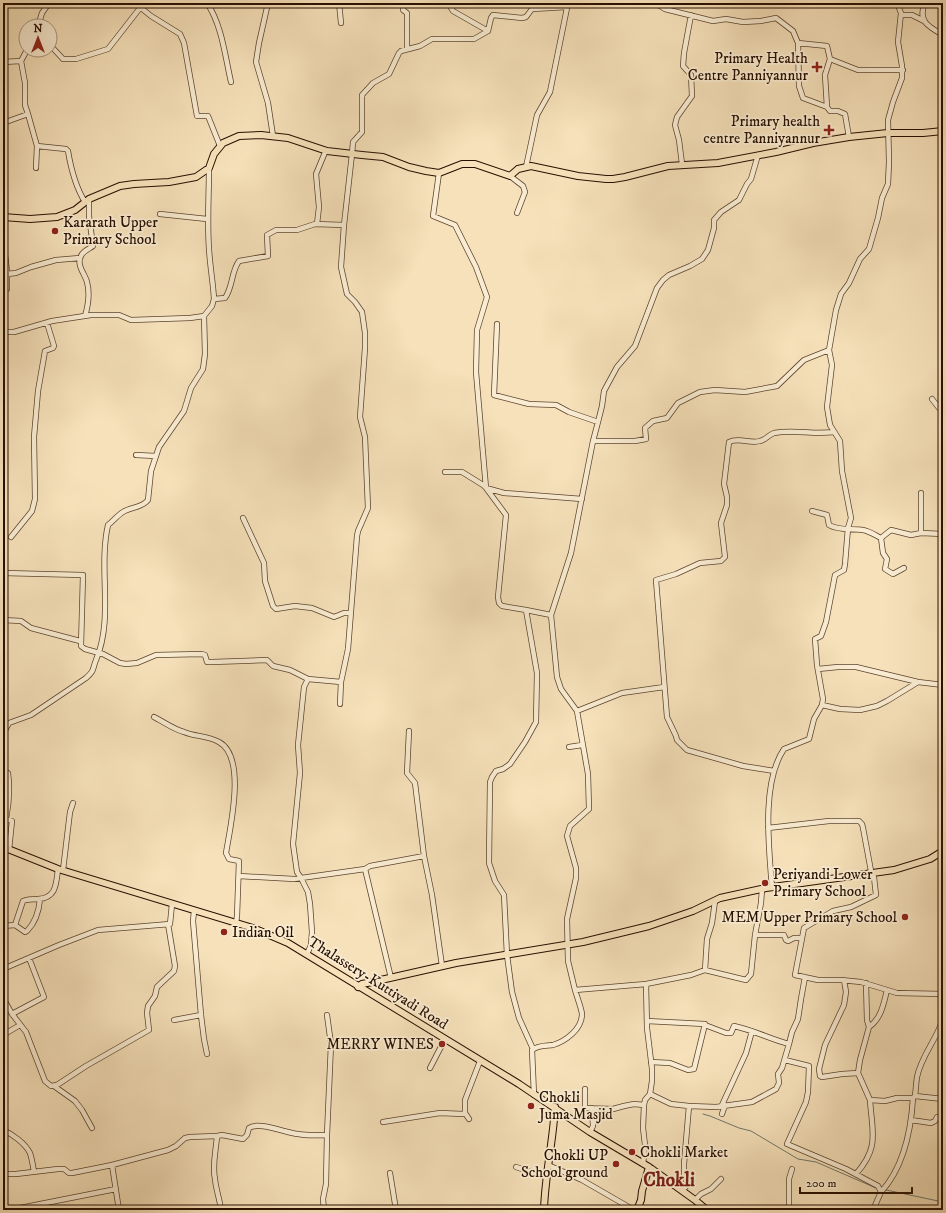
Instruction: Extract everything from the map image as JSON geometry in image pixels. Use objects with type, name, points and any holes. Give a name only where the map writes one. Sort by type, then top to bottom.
[{"type":"main road","points":[[3,217],[30,219],[57,217],[75,210],[87,201],[120,186],[169,182],[196,177],[209,168],[214,154],[224,142],[239,136],[261,135],[288,138],[326,150],[383,157],[409,167],[439,173],[462,164],[475,164],[510,176],[518,169],[531,166],[578,176],[606,179],[625,177],[658,168],[682,164],[718,163],[849,137],[888,133],[923,133],[943,131]]},
{"type":"main road","name":"Thalassery-Kuttiyadi Road","points":[[3,847],[60,869],[236,923],[273,936],[307,954],[358,987],[555,1107],[590,1132],[649,1167],[707,1210]]},
{"type":"main road","points":[[358,987],[366,983],[442,966],[568,945],[649,926],[693,911],[720,898],[762,889],[894,870],[930,859],[943,851]]},
{"type":"main road","points":[[544,1210],[546,1177],[554,1126],[555,1107]]},
{"type":"main road","points":[[636,1210],[641,1200],[649,1167]]},
{"type":"street","points":[[40,18],[49,3]]},
{"type":"street","points":[[135,3],[151,16],[180,34],[184,43],[197,116],[208,116],[220,146]]},
{"type":"street","points":[[206,3],[212,10],[219,31],[231,82]]},
{"type":"street","points":[[268,3],[256,62],[268,103],[273,136]]},
{"type":"street","points":[[339,3],[341,23]]},
{"type":"street","points":[[403,3],[403,10],[407,13],[407,49]]},
{"type":"street","points":[[448,3],[453,12],[488,31]]},
{"type":"street","points":[[655,3],[664,9],[713,21],[726,19],[743,22],[776,18],[793,31],[798,43],[799,86],[803,98],[826,107],[830,111],[838,111],[845,114],[849,137]]},
{"type":"street","points":[[772,888],[768,813],[774,770],[784,749],[809,739],[814,719],[822,705],[823,694],[818,669],[815,640],[821,636],[826,622],[835,575],[844,570],[845,564],[848,528],[851,518],[842,471],[840,442],[830,425],[827,407],[832,365],[829,350],[836,310],[841,294],[849,283],[860,258],[869,249],[882,198],[888,184],[888,120],[901,82],[903,70],[898,42],[901,15],[900,6],[897,3]]},
{"type":"street","points":[[924,21],[922,16],[925,3]]},
{"type":"street","points":[[340,704],[341,682],[348,649],[356,564],[357,536],[368,508],[365,471],[365,436],[360,417],[365,333],[362,312],[347,294],[341,267],[353,142],[362,132],[362,95],[373,83],[389,74],[399,53],[407,49],[420,46],[432,39],[474,39],[488,31],[493,15],[522,18],[526,17],[532,9],[567,5],[550,92],[537,115],[526,167]]},
{"type":"street","points":[[58,54],[63,59],[76,59],[108,49],[140,8]]},
{"type":"street","points":[[682,164],[680,140],[675,125],[677,117],[692,96],[691,75],[683,66],[691,15]]},
{"type":"street","points":[[901,15],[912,15],[924,21],[943,35]]},
{"type":"street","points":[[798,43],[827,46],[830,59],[825,75],[826,107]]},
{"type":"street","points":[[23,58],[21,61],[25,83],[25,105],[37,146],[36,168]]},
{"type":"street","points":[[830,59],[858,70],[903,70]]},
{"type":"street","points":[[3,62],[21,61]]},
{"type":"street","points":[[389,74],[394,79]]},
{"type":"street","points":[[3,123],[28,114]]},
{"type":"street","points":[[37,146],[66,149],[68,151],[78,191],[87,201],[93,246],[82,254],[80,258],[80,264],[88,283],[88,301],[85,316]]},
{"type":"street","points":[[317,224],[319,207],[316,174],[326,150]]},
{"type":"street","points":[[533,1049],[555,1044],[566,1039],[576,1030],[582,1014],[574,990],[568,961],[567,919],[576,878],[576,868],[567,836],[570,826],[589,809],[588,774],[577,711],[561,689],[557,677],[551,615],[570,553],[604,391],[617,367],[635,346],[658,288],[663,280],[669,275],[702,259],[708,250],[714,228],[714,220],[721,212],[739,200],[744,188],[751,179],[758,155]]},
{"type":"street","points":[[3,734],[9,723],[31,715],[86,678],[93,672],[95,662],[100,653],[104,624],[105,545],[108,525],[124,511],[145,504],[148,500],[151,471],[159,447],[184,411],[191,388],[203,368],[205,354],[204,316],[212,306],[214,299],[207,219],[209,168]]},
{"type":"street","points":[[439,173],[433,216],[455,225],[476,267],[487,297],[477,330],[476,372],[486,488]]},
{"type":"street","points":[[510,176],[522,186],[525,192],[517,213]]},
{"type":"street","points":[[160,214],[207,219]]},
{"type":"street","points":[[214,299],[224,298],[229,292],[235,267],[239,261],[268,256],[267,235],[276,230],[297,230],[317,224],[344,225]]},
{"type":"street","points":[[3,238],[7,274],[7,289],[3,289]]},
{"type":"street","points":[[7,274],[16,273],[56,260],[80,258]]},
{"type":"street","points":[[3,332],[14,332],[47,323],[85,316],[119,315],[130,320],[190,318],[204,316]]},
{"type":"street","points":[[11,537],[32,511],[35,499],[34,438],[38,391],[45,351],[53,348],[54,346],[47,323]]},
{"type":"street","points":[[497,324],[494,395],[529,404],[556,405],[569,412],[598,422]]},
{"type":"street","points":[[593,441],[635,441],[646,439],[645,428],[653,421],[667,418],[678,403],[700,392],[715,390],[745,392],[777,386],[804,360],[829,350]]},
{"type":"street","points":[[932,399],[939,408],[943,408]]},
{"type":"street","points":[[774,770],[743,766],[687,750],[677,740],[667,717],[656,580],[676,574],[700,563],[721,561],[725,557],[721,523],[727,506],[727,497],[724,484],[730,442],[734,440],[760,442],[775,433],[789,432],[824,434],[834,432]]},
{"type":"street","points":[[136,455],[156,456]]},
{"type":"street","points":[[445,472],[462,472],[483,485],[506,515],[498,587],[499,603],[502,606],[551,615]]},
{"type":"street","points":[[486,488],[504,493],[582,499]]},
{"type":"street","points":[[922,493],[922,533]]},
{"type":"street","points":[[812,511],[827,515],[829,525],[836,529],[848,528],[866,530],[881,538]]},
{"type":"street","points":[[243,518],[264,563],[265,581],[273,606],[276,609],[295,606],[312,608],[334,617],[344,613],[351,613]]},
{"type":"street","points":[[881,538],[891,530],[911,535],[922,533],[943,534]]},
{"type":"street","points":[[881,538],[883,553],[887,559],[885,569],[894,574],[904,568]]},
{"type":"street","points":[[3,573],[83,575],[81,646],[82,648],[100,653],[120,663],[137,663],[156,655],[205,654],[207,662],[267,660],[273,666],[290,670],[308,679],[341,682]]},
{"type":"street","points":[[526,610],[537,673],[536,722],[510,764],[503,769],[496,771],[492,776],[490,782],[489,863],[495,880],[504,895],[504,921],[512,992],[517,1012],[533,1049],[531,1052],[534,1095]]},
{"type":"street","points":[[3,620],[21,621],[31,628],[80,641]]},
{"type":"street","points":[[818,669],[856,667],[918,682],[943,684]]},
{"type":"street","points":[[307,954],[311,945],[312,932],[310,904],[308,892],[297,872],[293,844],[300,773],[298,745],[304,687],[308,679]]},
{"type":"street","points":[[822,705],[840,709],[860,710],[882,704],[918,682]]},
{"type":"street","points":[[577,711],[622,693],[664,687]]},
{"type":"street","points":[[154,717],[175,729],[186,733],[203,735],[221,742],[231,758],[234,774],[233,808],[226,853],[229,859],[239,861],[236,923]]},
{"type":"street","points":[[409,731],[407,773],[415,783],[424,856],[432,895],[442,966]]},
{"type":"street","points":[[569,747],[582,745]]},
{"type":"street","points":[[3,771],[8,773],[9,786],[6,819],[12,821],[10,850]]},
{"type":"street","points":[[14,924],[23,900],[40,899],[51,895],[54,891],[60,869],[70,812],[73,803]]},
{"type":"street","points":[[768,828],[829,821],[859,821],[863,828],[876,895],[851,907],[833,911],[804,928],[795,975],[818,980],[844,980],[866,983],[886,990],[907,994],[943,994]]},
{"type":"street","points":[[239,876],[284,879],[301,878],[365,869],[370,866],[424,856]]},
{"type":"street","points":[[365,869],[391,978]]},
{"type":"street","points":[[574,990],[646,984],[691,975],[705,970],[746,980],[751,974],[762,889]]},
{"type":"street","points":[[3,926],[14,924],[24,932],[28,931],[37,916],[40,899]]},
{"type":"street","points":[[705,970],[707,939],[712,923],[715,901]]},
{"type":"street","points":[[51,1088],[149,1030],[146,1013],[148,1006],[155,996],[157,987],[174,971],[175,966],[168,924],[171,922],[172,904]]},
{"type":"street","points":[[194,911],[193,921],[201,1015],[207,1054]]},
{"type":"street","points":[[3,969],[59,944],[98,930],[168,924]]},
{"type":"street","points":[[755,935],[784,935],[788,941],[794,938],[802,938]]},
{"type":"street","points":[[12,1014],[44,997],[29,958]]},
{"type":"street","points":[[650,1094],[671,1104],[716,1107],[752,1102],[776,1090],[779,1083],[778,1074],[782,1068],[792,1032],[798,1019],[805,977]]},
{"type":"street","points":[[844,980],[846,992],[844,1006],[825,1045],[819,1069],[820,1076],[858,1073]]},
{"type":"street","points":[[856,1174],[865,1164],[872,1146],[873,1127],[870,1100],[858,1073],[869,1027],[867,1020],[866,983]]},
{"type":"street","points":[[643,1164],[645,1145],[643,1128],[644,1105],[645,1100],[650,1094],[652,1080],[647,1021],[646,984]]},
{"type":"street","points":[[869,1027],[876,1021],[883,1007],[886,990]]},
{"type":"street","points":[[4,1000],[12,1014],[26,1032],[44,1081],[51,1088],[75,1101],[92,1128]]},
{"type":"street","points":[[174,1020],[201,1015]]},
{"type":"street","points":[[324,1210],[323,1200],[326,1184],[331,1044],[327,1015]]},
{"type":"street","points":[[873,1210],[881,1192],[891,1182],[906,1144],[918,1076],[925,1057],[943,1019]]},
{"type":"street","points":[[647,1021],[704,1025],[726,1033],[731,1033],[734,1026],[789,1044]]},
{"type":"street","points":[[3,1035],[20,1025]]},
{"type":"street","points":[[651,1062],[670,1063],[688,1070],[694,1069],[704,1025]]},
{"type":"street","points":[[722,1114],[724,1105],[746,1053],[752,1031]]},
{"type":"street","points":[[430,1068],[445,1039]]},
{"type":"street","points":[[784,1060],[819,1069]]},
{"type":"street","points":[[469,1119],[465,1113],[465,1100],[480,1061]]},
{"type":"street","points":[[809,1066],[806,1102],[787,1144],[856,1174],[878,1186],[881,1192]]},
{"type":"street","points":[[585,1089],[585,1108],[613,1109],[634,1104],[644,1105]]},
{"type":"street","points":[[870,1100],[885,1101],[897,1098],[932,1096],[943,1099]]},
{"type":"street","points":[[682,1191],[688,1184],[684,1176],[684,1164],[689,1106]]},
{"type":"street","points":[[590,1132],[593,1126],[592,1108]]},
{"type":"street","points":[[383,1122],[440,1113],[456,1115],[465,1113]]},
{"type":"street","points":[[911,1120],[931,1123],[935,1121],[937,1117],[943,1117]]},
{"type":"street","points":[[3,1174],[62,1169],[68,1173],[72,1173],[112,1166],[168,1150],[176,1146],[184,1138],[222,1136],[243,1139],[247,1135],[248,1128],[253,1126],[298,1134],[327,1136]]},
{"type":"street","points":[[3,1130],[27,1148],[30,1153],[34,1172]]},
{"type":"street","points":[[217,1136],[214,1170],[221,1210]]},
{"type":"street","points":[[548,1164],[582,1180],[636,1210]]},
{"type":"street","points":[[112,1166],[119,1210]]},
{"type":"street","points":[[516,1167],[546,1177]]},
{"type":"street","points":[[789,1210],[789,1179],[792,1169]]},
{"type":"street","points":[[390,1173],[396,1210]]},
{"type":"street","points":[[695,1200],[701,1194],[711,1189],[721,1179]]},
{"type":"street","points":[[10,1210],[116,1189]]},
{"type":"waterway","points":[[703,1114],[751,1131],[798,1159],[816,1162],[876,1188]]},
{"type":"waterway","points":[[886,1190],[943,1202]]},
{"type":"place","name":"Primary Health Centre Panniyannur","points":[[817,67]]},
{"type":"place","name":"Primary health centre Panniyannur","points":[[829,130]]},
{"type":"place","name":"Kararath Upper Primary School","points":[[55,231]]},
{"type":"place","name":"Periyandi Lower Primary School","points":[[765,883]]},
{"type":"place","name":"MEM Upper Primary School","points":[[905,917]]},
{"type":"place","name":"Indian Oil","points":[[224,932]]},
{"type":"place","name":"MERRY WINES","points":[[442,1044]]},
{"type":"place","name":"Chokli Juma Masjid","points":[[531,1106]]},
{"type":"place","name":"Chokli Market","points":[[632,1152]]},
{"type":"place","name":"Chokli UP School ground","points":[[616,1164]]},
{"type":"district","name":"Chokli","points":[[669,1180]]}]
